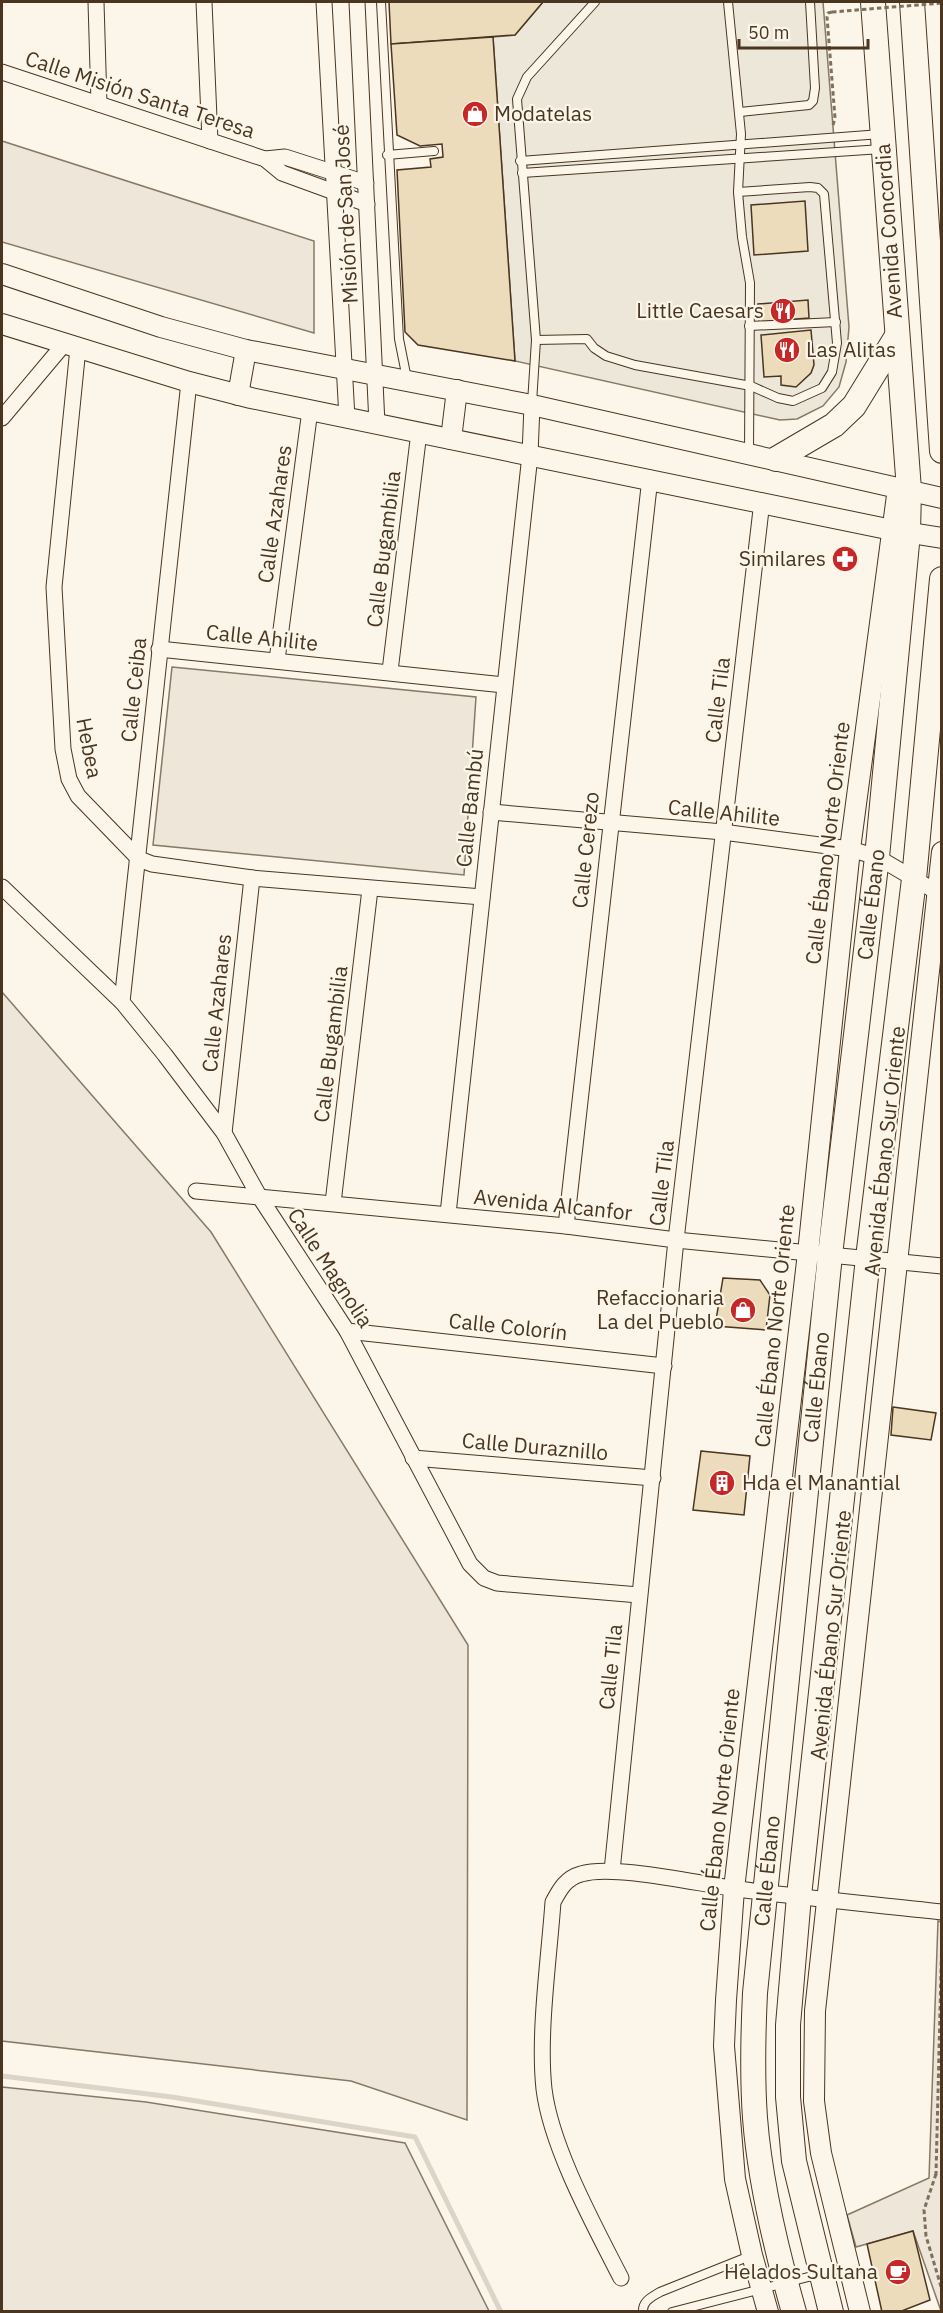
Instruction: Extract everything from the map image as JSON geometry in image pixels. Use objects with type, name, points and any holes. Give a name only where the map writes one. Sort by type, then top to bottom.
[{"type":"main road","name":"Avenida Concordia","points":[[873,2],[897,336],[904,489],[900,531]]},
{"type":"main road","name":"Avenida Concordia","points":[[912,2],[942,451]]},
{"type":"main road","points":[[776,459],[834,426],[854,406],[897,336]]},
{"type":"main road","name":"Calle Ébano","points":[[794,2312],[762,2175],[755,2119],[752,2059],[754,2004],[819,1254],[877,857],[900,531]]},
{"type":"main road","name":"Calle Ébano","points":[[831,2312],[820,2275],[794,2161],[788,2097],[788,2025],[799,1896],[868,1258],[914,879],[942,579]]},
{"type":"street","points":[[96,2],[99,104]]},
{"type":"street","points":[[204,2],[210,141]]},
{"type":"street","name":"Misión de San José","points":[[324,2],[347,418]]},
{"type":"street","name":"Misión de San José","points":[[357,2],[377,424]]},
{"type":"street","name":"Calle Misión Santa Teresa","points":[[2,72],[265,159],[282,173],[367,204]]},
{"type":"street","name":"Calle Misión Santa Teresa","points":[[265,159],[285,157],[366,183]]},
{"type":"street","points":[[2,274],[161,327],[246,350],[407,379],[532,405],[942,498]]},
{"type":"street","points":[[2,324],[238,395],[942,538]]},
{"type":"street","points":[[2,417],[71,345]]},
{"type":"street","name":"Hebea","points":[[71,345],[54,587],[63,748],[69,779],[78,796],[139,859]]},
{"type":"street","points":[[238,395],[246,350]]},
{"type":"street","name":"Calle Ceiba","points":[[122,1002],[189,382]]},
{"type":"street","points":[[451,439],[457,390]]},
{"type":"street","name":"Calle Bambú","points":[[448,1214],[530,455],[532,405]]},
{"type":"street","name":"Calle Azahares","points":[[277,660],[310,410]]},
{"type":"street","name":"Calle Bugambilia","points":[[390,671],[419,432]]},
{"type":"street","name":"Calle Cerezo","points":[[566,1226],[650,478]]},
{"type":"street","name":"Calle Tila","points":[[612,1871],[676,1240],[762,501]]},
{"type":"street","name":"Calle Ébano Norte Oriente","points":[[768,2312],[752,2255],[735,2179],[724,2046],[734,1888],[819,1254],[850,849],[900,531]]},
{"type":"street","name":"Calle Ahilite","points":[[159,649],[390,671],[504,685]]},
{"type":"street","name":"Calle Ahilite","points":[[491,812],[723,832],[850,849],[877,857],[940,894]]},
{"type":"street","name":"Avenida Ébano Sur Oriente","points":[[860,2312],[820,2153],[814,2101],[815,2011],[897,1261],[940,894],[942,852]]},
{"type":"street","points":[[139,859],[168,867],[252,878],[482,897]]},
{"type":"street","name":"Calle Azahares","points":[[224,1133],[252,878]]},
{"type":"street","name":"Calle Magnolia","points":[[2,887],[122,1002],[165,1054],[224,1133],[259,1196],[347,1331],[462,1553],[483,1578],[497,1583],[639,1595]]},
{"type":"street","name":"Calle Bugambilia","points":[[333,1203],[370,889]]},
{"type":"street","name":"Avenida Alcanfor","points":[[196,1191],[448,1214],[676,1240],[942,1266]]},
{"type":"street","name":"Calle Colorín","points":[[347,1331],[664,1366]]},
{"type":"street","name":"Calle Duraznillo","points":[[413,1458],[653,1478]]},
{"type":"street","points":[[621,2278],[596,2229],[555,2134],[544,2088],[545,2025],[554,1902],[561,1887],[572,1877],[583,1873],[612,1871],[826,1900],[942,1912]]},
{"type":"lane","points":[[381,2],[387,155],[399,339],[407,379]]},
{"type":"lane","points":[[532,405],[536,340],[520,161],[517,99],[527,77],[595,2]]},
{"type":"lane","points":[[728,2],[740,111],[742,159],[738,192],[742,237],[750,282],[751,386],[747,411],[749,454]]},
{"type":"lane","points":[[740,111],[808,105],[813,101],[815,88],[810,2]]},
{"type":"lane","points":[[520,161],[741,144],[883,141]]},
{"type":"lane","points":[[522,173],[742,159],[883,141]]},
{"type":"lane","points":[[387,155],[434,151]]},
{"type":"lane","points":[[536,340],[587,339],[594,348],[606,356],[635,365],[751,386],[793,401],[822,388],[832,372],[837,343],[824,194],[818,188],[810,187],[738,192]]},
{"type":"lane","points":[[749,326],[836,322]]},
{"type":"lane","points":[[643,2312],[647,2300],[660,2292],[752,2255]]},
{"type":"lane","points":[[672,2312],[848,2267]]},
{"type":"path","points":[[829,42],[828,14],[832,12],[942,3]]},
{"type":"path","points":[[942,1931],[936,2174],[924,2211],[926,2236],[942,2290]]},
{"type":"path","points":[[936,2174],[942,2175]]},
{"type":"shaded area","points":[[543,2],[823,2],[849,327],[846,362],[839,387],[823,406],[797,419],[780,420],[515,361],[493,37],[515,35]]},
{"type":"shaded area","points":[[2,141],[314,241],[314,333],[2,242]]},
{"type":"shaded area","points":[[172,667],[476,697],[464,875],[153,845]]},
{"type":"shaded area","points":[[2,992],[211,1232],[468,1645],[467,2120],[351,2081],[2,2041]]},
{"type":"shaded area","points":[[938,1921],[941,1922],[941,2311],[913,2231],[856,2247],[847,2215],[929,2178]]},
{"type":"shaded area","points":[[2,2087],[146,2102],[405,2143],[489,2311],[2,2311]]},
{"type":"building","points":[[389,2],[543,2],[515,35],[391,44]]},
{"type":"building","points":[[493,37],[515,361],[418,345],[405,332],[397,170],[431,167],[430,159],[443,157],[442,144],[420,146],[397,135],[391,44]]},
{"type":"building","points":[[805,201],[808,251],[754,255],[751,205]]},
{"type":"building","name":"Little Caesars","points":[[808,300],[809,318],[759,322],[758,304]]},
{"type":"building","name":"Las Alitas","points":[[811,330],[814,365],[811,373],[796,387],[781,385],[781,376],[764,377],[761,335]]},
{"type":"building","name":"Refaccionaria La del Pueblo","points":[[723,1278],[760,1280],[770,1295],[766,1330],[715,1326]]},
{"type":"building","points":[[893,1407],[936,1413],[931,1440],[891,1435]]},
{"type":"building","name":"Hda el Manantial","points":[[701,1451],[750,1456],[744,1515],[693,1510]]},
{"type":"building","name":"Helados Sultana","points":[[913,2231],[930,2300],[899,2312],[882,2312],[867,2244]]},
{"type":"waterway","points":[[2,2076],[172,2097],[415,2137],[501,2312]]},
{"type":"place","name":"Modatelas","points":[[475,114]]},
{"type":"place","name":"Little Caesars","points":[[783,311]]},
{"type":"place","name":"Las Alitas","points":[[787,350]]},
{"type":"place","name":"Similares","points":[[845,559]]},
{"type":"place","name":"Refaccionaria La del Pueblo","points":[[743,1310]]},
{"type":"place","name":"Hda el Manantial","points":[[722,1483]]},
{"type":"place","name":"Helados Sultana","points":[[898,2272]]}]
